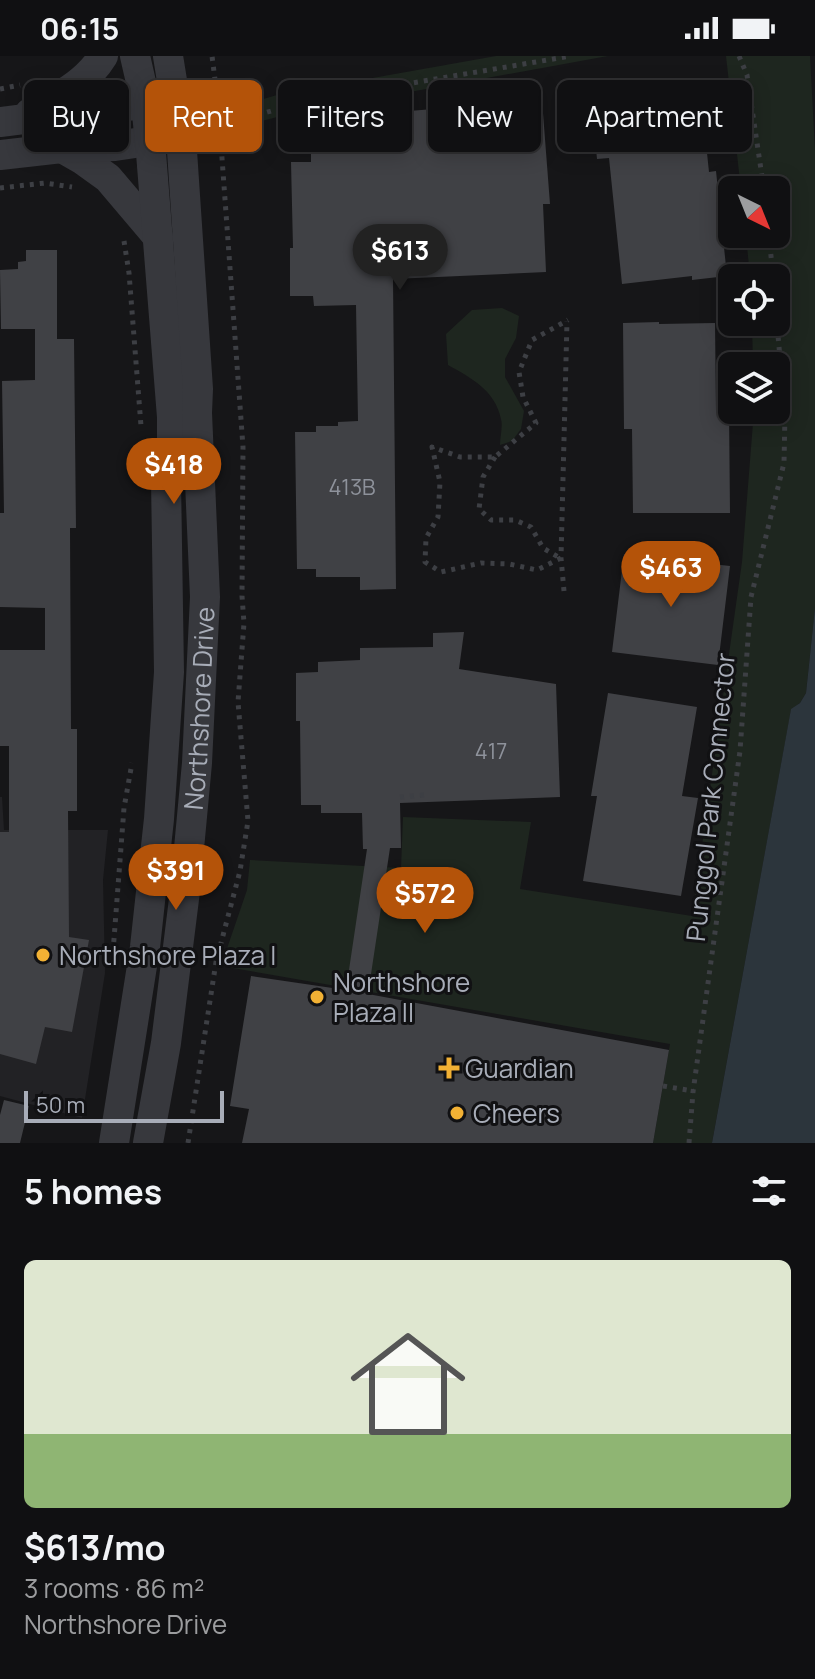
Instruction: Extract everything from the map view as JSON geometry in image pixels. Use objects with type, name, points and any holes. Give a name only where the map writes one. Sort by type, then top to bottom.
[{"type":"street","points":[[9,121],[73,88],[95,70],[103,56]]},
{"type":"street","name":"Northshore Drive","points":[[135,56],[145,100]]},
{"type":"street","name":"Northshore Drive","points":[[168,56],[172,80]]},
{"type":"street","points":[[9,121],[145,104]]},
{"type":"street","points":[[0,155],[27,152]]},
{"type":"street","points":[[69,152],[108,178],[158,237]]},
{"type":"street","name":"Northshore Drive","points":[[148,1143],[166,1043],[185,891],[197,763],[205,597],[185,415],[158,237],[150,152]]},
{"type":"street","name":"Northshore Drive","points":[[114,1143],[145,947],[159,819],[169,672],[166,480],[172,440],[198,389],[182,152]]},
{"type":"path","points":[[212,56],[215,80]]},
{"type":"path","points":[[262,114],[306,101],[571,56]]},
{"type":"path","points":[[739,56],[747,75],[762,176]]},
{"type":"path","points":[[0,188],[45,183],[79,188]]},
{"type":"path","points":[[119,232],[125,243],[129,273],[142,431]]},
{"type":"path","points":[[561,558],[543,548],[531,527],[515,520],[491,520],[479,509],[483,477],[495,457],[536,423],[523,397],[519,372],[532,340],[568,320],[561,558],[564,591]]},
{"type":"path","name":"Punggol Park Connector","points":[[689,1143],[693,1092],[740,751],[751,597],[784,463],[785,412],[778,336]]},
{"type":"path","points":[[495,457],[460,457],[432,447],[440,494],[438,517],[426,538],[425,562],[441,572],[481,563],[509,564],[537,570],[561,558]]},
{"type":"path","points":[[113,966],[124,808],[134,754]]},
{"type":"path","points":[[400,797],[425,795]]},
{"type":"path","points":[[663,1086],[693,1092]]},
{"type":"shaded area","points":[[496,56],[608,56],[476,80],[428,80],[428,89],[412,92],[412,80],[361,80]]},
{"type":"shaded area","points":[[726,56],[810,56],[815,151],[815,609],[806,693],[791,710],[712,1143],[653,1143],[670,1044],[221,966],[247,890],[250,860],[401,868],[403,817],[531,822],[520,889],[692,916],[742,562],[753,424],[790,424],[790,352],[753,352],[752,336],[790,336],[790,264],[749,264],[747,248],[790,248],[790,176],[739,176],[737,152],[752,152],[752,80],[729,80]]},
{"type":"shaded area","points":[[277,95],[278,117],[262,121],[262,99]]},
{"type":"shaded area","points":[[502,308],[519,316],[516,338],[505,359],[505,377],[524,411],[521,429],[512,441],[500,445],[502,422],[498,409],[481,386],[448,365],[446,334],[472,310]]},
{"type":"shaded area","points":[[815,608],[815,1143],[712,1143],[791,709],[800,703],[806,693]]},
{"type":"shaded area","name":"Northshore Plaza I","points":[[0,797],[4,830],[108,830],[103,880],[105,973],[82,1118],[0,1096]]},
{"type":"building","points":[[541,100],[550,204],[543,204],[546,272],[393,279],[396,589],[360,590],[360,577],[316,577],[316,569],[297,569],[295,432],[316,432],[316,426],[338,426],[338,422],[358,421],[356,305],[314,306],[313,296],[290,296],[290,248],[293,248],[291,162],[311,162],[311,154],[412,152],[412,111],[428,109],[428,152],[541,152]]},
{"type":"building","points":[[596,152],[707,152],[709,172],[716,171],[718,248],[724,248],[726,264],[718,264],[718,277],[692,280],[692,276],[622,284],[609,158],[597,159]]},
{"type":"building","points":[[26,250],[57,250],[57,339],[74,339],[76,528],[70,528],[71,729],[77,729],[77,811],[68,811],[69,937],[89,940],[72,1032],[45,1027],[36,1064],[0,1054],[0,832],[9,832],[9,746],[0,746],[0,650],[45,650],[45,608],[0,607],[0,513],[4,513],[2,381],[35,380],[35,329],[1,329],[0,270],[18,269],[18,262],[26,261]]},
{"type":"building","points":[[623,323],[715,323],[716,411],[718,424],[729,424],[730,513],[633,513],[632,429],[624,429]]},
{"type":"building","points":[[624,554],[730,566],[718,665],[612,652]]},
{"type":"building","points":[[464,632],[459,669],[556,684],[560,797],[400,803],[401,848],[390,848],[368,994],[669,1050],[653,1143],[242,1143],[249,1109],[230,1106],[251,976],[346,990],[367,849],[363,849],[362,813],[321,813],[321,805],[301,805],[296,673],[318,672],[318,662],[360,660],[360,648],[433,647],[433,633]]},
{"type":"building","points":[[608,693],[697,707],[682,796],[698,798],[681,896],[583,881],[597,796],[591,796]]},
{"type":"building","points":[[4,1100],[29,1106],[20,1143],[0,1143],[0,1115]]},
{"type":"place","name":"Northshore Plaza I","points":[[43,955]]},
{"type":"place","name":"Northshore Plaza II","points":[[317,997]]},
{"type":"place","name":"Guardian","points":[[449,1068]]},
{"type":"place","name":"Cheers","points":[[457,1113]]}]
